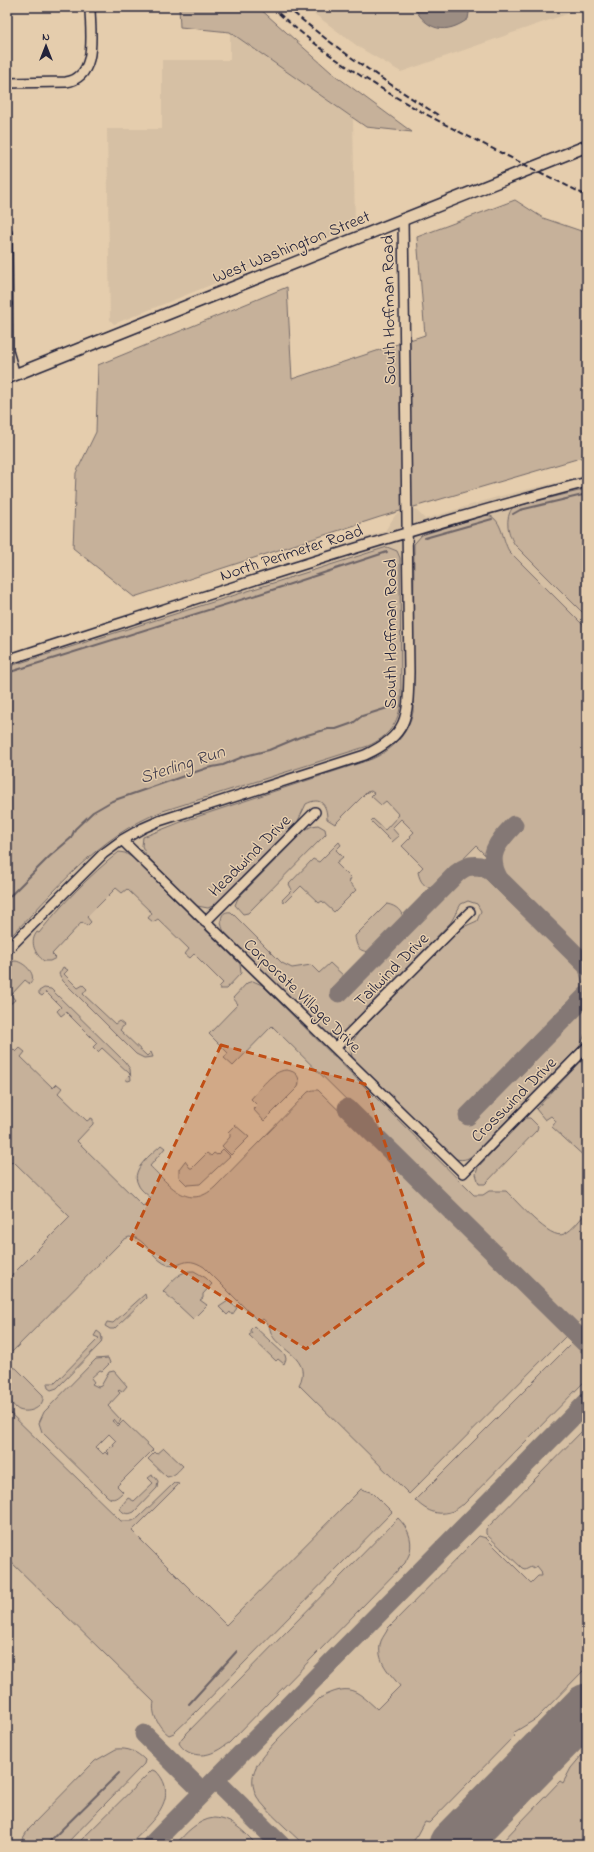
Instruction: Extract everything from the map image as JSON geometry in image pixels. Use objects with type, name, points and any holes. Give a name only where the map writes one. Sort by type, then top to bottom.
[{"type":"main road","name":"West Washington Street","points":[[11,377],[587,146]]},
{"type":"street","points":[[7,83],[66,82],[81,75],[87,67],[90,57],[90,7]]},
{"type":"street","name":"South Hoffman Road","points":[[7,950],[103,854],[122,840],[159,821],[365,755],[390,742],[401,728],[408,709],[403,219]]},
{"type":"street","points":[[7,233],[8,351],[11,377]]},
{"type":"street","name":"North Perimeter Road","points":[[7,660],[407,532],[499,505],[587,482]]},
{"type":"street","name":"Headwind Drive","points":[[206,922],[315,812]]},
{"type":"street","name":"Corporate Village Drive","points":[[122,840],[463,1173]]},
{"type":"street","name":"Tailwind Drive","points":[[335,1048],[470,912]]},
{"type":"street","name":"Crosswind Drive","points":[[463,1173],[587,1047]]},
{"type":"highlighted area","points":[[221,1045],[365,1084],[425,1262],[306,1349],[131,1239]]},
{"type":"shaded area","points":[[179,7],[258,7],[332,73],[412,132],[366,127],[230,32],[180,27]]},
{"type":"shaded area","points":[[305,7],[587,7],[401,72],[360,48]]},
{"type":"shaded area","points":[[414,7],[470,7],[468,19],[460,24],[445,29],[431,26],[419,15]]},
{"type":"shaded area","points":[[230,32],[353,118],[355,227],[114,324],[110,320],[107,129],[162,129],[162,60],[230,60]]},
{"type":"shaded area","points":[[515,200],[543,218],[587,233],[587,456],[380,517],[134,597],[73,548],[76,473],[96,432],[98,365],[287,287],[292,379],[425,335],[417,237]]},
{"type":"shaded area","points":[[587,475],[587,1845],[7,1845],[7,653],[385,531],[396,514],[415,509],[425,519],[497,497]]},
{"type":"shaded area","points":[[587,489],[587,617],[515,545],[510,536],[508,521],[513,507]]},
{"type":"shaded area","points":[[485,515],[491,516],[498,523],[509,551],[587,629],[587,955],[476,846],[434,889],[425,885],[421,881],[418,872],[423,867],[402,846],[414,832],[401,819],[392,828],[399,836],[392,842],[371,821],[373,819],[385,830],[399,815],[386,801],[381,805],[371,796],[374,793],[371,791],[367,792],[335,824],[327,819],[326,810],[322,803],[316,801],[306,804],[298,821],[217,904],[208,908],[197,906],[146,855],[142,846],[143,837],[181,822],[372,759],[393,746],[407,728],[413,712],[414,544],[422,535]]},
{"type":"shaded area","points":[[387,547],[397,551],[400,558],[401,701],[398,716],[387,734],[368,746],[163,811],[139,822],[118,835],[79,866],[7,940],[7,667]]},
{"type":"shaded area","points":[[318,825],[325,829],[326,834],[248,913],[243,914],[235,905],[238,898],[305,830],[312,826]]},
{"type":"shaded area","points":[[339,842],[341,845],[336,850],[343,857],[336,863],[351,878],[349,882],[356,890],[334,912],[322,901],[319,903],[301,886],[284,903],[282,900],[292,890],[289,884],[313,859],[319,862]]},
{"type":"shaded area","points":[[119,852],[125,853],[133,858],[240,964],[241,973],[226,989],[220,989],[219,987],[223,983],[194,954],[190,958],[185,954],[189,949],[158,919],[153,922],[148,918],[152,913],[127,889],[122,893],[116,888],[87,917],[91,922],[87,926],[82,922],[52,954],[56,958],[50,961],[44,961],[38,955],[33,944],[33,940],[37,932],[39,933],[57,911],[87,880]]},
{"type":"shaded area","points":[[469,875],[478,875],[485,878],[579,970],[582,988],[571,1000],[568,1006],[461,1116],[469,1124],[577,1014],[587,1006],[587,1030],[580,1046],[474,1154],[467,1159],[462,1160],[453,1158],[364,1071],[352,1057],[350,1046],[358,1033],[461,928],[477,921],[481,911],[477,904],[468,901],[461,904],[451,922],[347,1030],[342,1034],[336,1035],[324,1031],[225,933],[221,919],[224,913],[231,912],[282,963],[292,968],[311,965],[319,973],[330,963],[346,978],[334,990],[342,998],[450,889]]},
{"type":"shaded area","points":[[387,904],[394,906],[402,914],[404,921],[372,953],[360,949],[357,945],[355,936]]},
{"type":"shaded area","points":[[16,961],[23,964],[29,970],[32,981],[30,984],[25,980],[11,995],[15,1000],[10,1004],[7,1002],[7,962]]},
{"type":"shaded area","points":[[63,967],[68,970],[64,974],[78,988],[83,985],[87,989],[83,994],[115,1024],[119,1021],[124,1025],[120,1030],[147,1056],[151,1052],[153,1057],[144,1058],[136,1054],[63,981],[59,974]]},
{"type":"shaded area","points":[[253,981],[262,985],[474,1195],[483,1195],[489,1191],[506,1191],[542,1226],[558,1235],[564,1234],[570,1230],[587,1212],[587,1315],[575,1326],[272,1026],[233,1066],[224,1058],[228,1053],[209,1034],[238,1004],[233,998],[247,983]]},
{"type":"shaded area","points":[[44,988],[51,989],[125,1062],[130,1069],[131,1080],[128,1081],[125,1079],[130,1074],[102,1048],[98,1052],[93,1047],[97,1043],[66,1012],[61,1016],[57,1011],[61,1007],[46,992],[42,996],[39,994],[39,991]]},
{"type":"shaded area","points":[[7,1043],[16,1052],[20,1048],[25,1052],[21,1057],[53,1088],[57,1084],[62,1088],[58,1093],[87,1121],[91,1118],[93,1119],[93,1124],[77,1141],[143,1206],[151,1198],[139,1186],[136,1178],[137,1173],[143,1162],[161,1145],[165,1148],[150,1166],[180,1193],[196,1197],[205,1194],[215,1187],[308,1092],[318,1090],[567,1334],[566,1336],[409,1494],[299,1385],[302,1376],[302,1368],[293,1356],[272,1335],[269,1325],[263,1319],[259,1322],[204,1267],[197,1263],[191,1262],[173,1266],[163,1263],[136,1238],[129,1237],[123,1240],[7,1357],[7,1280],[70,1217],[13,1161],[7,1167]]},
{"type":"shaded area","points":[[587,1055],[587,1159],[552,1127],[556,1121],[551,1116],[545,1120],[536,1109]]},
{"type":"shaded area","points":[[286,1070],[295,1073],[299,1081],[298,1087],[264,1121],[253,1109],[257,1105],[251,1099],[271,1077],[281,1071]]},
{"type":"shaded area","points":[[524,1118],[530,1118],[538,1126],[537,1130],[485,1184],[479,1184],[476,1174],[478,1167]]},
{"type":"shaded area","points":[[235,1125],[249,1137],[231,1155],[222,1146],[230,1137],[228,1132]]},
{"type":"shaded area","points":[[223,1149],[230,1156],[200,1184],[187,1185],[179,1177],[179,1169],[185,1161],[190,1168],[192,1168],[207,1153],[211,1156],[214,1153],[217,1155]]},
{"type":"shaded area","points":[[194,1271],[206,1278],[212,1284],[200,1300],[207,1305],[193,1319],[163,1291],[180,1274]]},
{"type":"shaded area","points":[[145,1294],[146,1298],[114,1329],[110,1329],[105,1326],[107,1322],[113,1323]]},
{"type":"shaded area","points":[[228,1301],[237,1308],[232,1315],[230,1312],[227,1315],[219,1307]]},
{"type":"shaded area","points":[[254,1326],[285,1355],[286,1359],[284,1364],[278,1359],[276,1361],[249,1335],[252,1333],[250,1330]]},
{"type":"shaded area","points":[[97,1331],[101,1334],[101,1343],[57,1388],[51,1390],[48,1388],[47,1383],[55,1383],[99,1338],[94,1336]]},
{"type":"shaded area","points":[[574,1341],[587,1355],[587,1379],[463,1505],[447,1513],[437,1513],[423,1507],[415,1500]]},
{"type":"shaded area","points":[[108,1358],[110,1363],[102,1371],[100,1370],[91,1378],[94,1382],[92,1384],[98,1387],[101,1386],[109,1372],[114,1371],[127,1386],[122,1392],[119,1390],[118,1391],[120,1393],[108,1406],[121,1420],[118,1424],[114,1419],[112,1421],[118,1426],[123,1421],[153,1450],[117,1486],[123,1492],[113,1499],[109,1498],[42,1432],[39,1423],[44,1412],[96,1359]],"holes":[[[109,1434],[116,1441],[113,1444],[114,1446],[111,1446],[106,1451],[109,1454],[108,1455],[105,1452],[103,1454],[96,1447]]]},
{"type":"shaded area","points":[[10,1367],[16,1368],[43,1395],[42,1403],[39,1406],[28,1411],[19,1410],[7,1398],[7,1369]]},
{"type":"shaded area","points":[[7,1410],[121,1521],[132,1521],[138,1518],[174,1483],[179,1484],[132,1531],[226,1625],[361,1489],[373,1493],[392,1512],[196,1712],[174,1733],[169,1735],[162,1729],[155,1717],[153,1707],[154,1702],[7,1558]]},
{"type":"shaded area","points":[[587,1426],[587,1667],[536,1719],[513,1733],[514,1736],[429,1823],[425,1822],[418,1835],[410,1845],[304,1845],[261,1803],[257,1797],[253,1786],[253,1778],[254,1771],[260,1760],[276,1741],[320,1698],[330,1693],[351,1690],[363,1697],[377,1709],[400,1686],[384,1666],[382,1661],[380,1648],[382,1639],[388,1628],[479,1536],[486,1538],[531,1583],[538,1576],[542,1576],[541,1571],[537,1566],[534,1568],[531,1566],[525,1569],[522,1568],[486,1534],[486,1529]]},
{"type":"shaded area","points":[[164,1448],[183,1466],[174,1474],[167,1477],[148,1459],[155,1452],[157,1454]]},
{"type":"shaded area","points":[[152,1475],[158,1481],[157,1488],[134,1512],[126,1514],[123,1512],[120,1509],[128,1498],[134,1501],[153,1483],[148,1478]]},
{"type":"shaded area","points":[[398,1518],[407,1529],[411,1542],[410,1552],[405,1563],[229,1743],[206,1755],[186,1751],[179,1743],[182,1738]]},
{"type":"shaded area","points":[[116,1749],[124,1749],[135,1752],[145,1760],[144,1764],[65,1845],[19,1845],[29,1828],[95,1761]]},
{"type":"shaded area","points":[[587,1749],[587,1845],[499,1845],[560,1781],[563,1783],[571,1768]]},
{"type":"shaded area","points":[[152,1770],[156,1771],[163,1781],[166,1792],[164,1802],[152,1821],[128,1845],[76,1845]]},
{"type":"shaded area","points":[[214,1818],[227,1821],[238,1827],[257,1845],[175,1845],[197,1824]]},
{"type":"waterway","points":[[513,514],[520,510],[587,494]]},
{"type":"waterway","points":[[425,538],[492,519]]},
{"type":"waterway","points":[[7,673],[269,591],[387,552]]},
{"type":"waterway","name":"Sterling Run","points":[[7,899],[49,857],[71,838],[75,829],[93,812],[112,801],[207,768],[223,765],[245,756],[269,750],[300,737],[328,729],[336,729],[353,723],[362,716],[397,705]]},
{"type":"waterway","points":[[189,1704],[237,1651]]},
{"type":"waterway","points":[[46,1845],[119,1773]]},
{"type":"taxiway","points":[[499,879],[493,863],[493,856],[495,849],[503,837],[514,825]]},
{"type":"taxiway","points":[[339,993],[457,873],[470,866],[484,867],[493,873],[587,966]]},
{"type":"taxiway","points":[[468,1116],[587,995]]},
{"type":"taxiway","points":[[347,1108],[587,1345]]},
{"type":"taxiway","points":[[151,1845],[587,1402]]},
{"type":"taxiway","points":[[144,1734],[203,1792]]},
{"type":"taxiway","points":[[215,1780],[281,1845]]},
{"type":"runway","points":[[453,1845],[587,1708]]},
{"type":"railway","points":[[272,7],[307,37],[344,65],[383,89],[464,134],[587,196]]},
{"type":"railway","points":[[287,7],[323,37],[438,115]]}]
